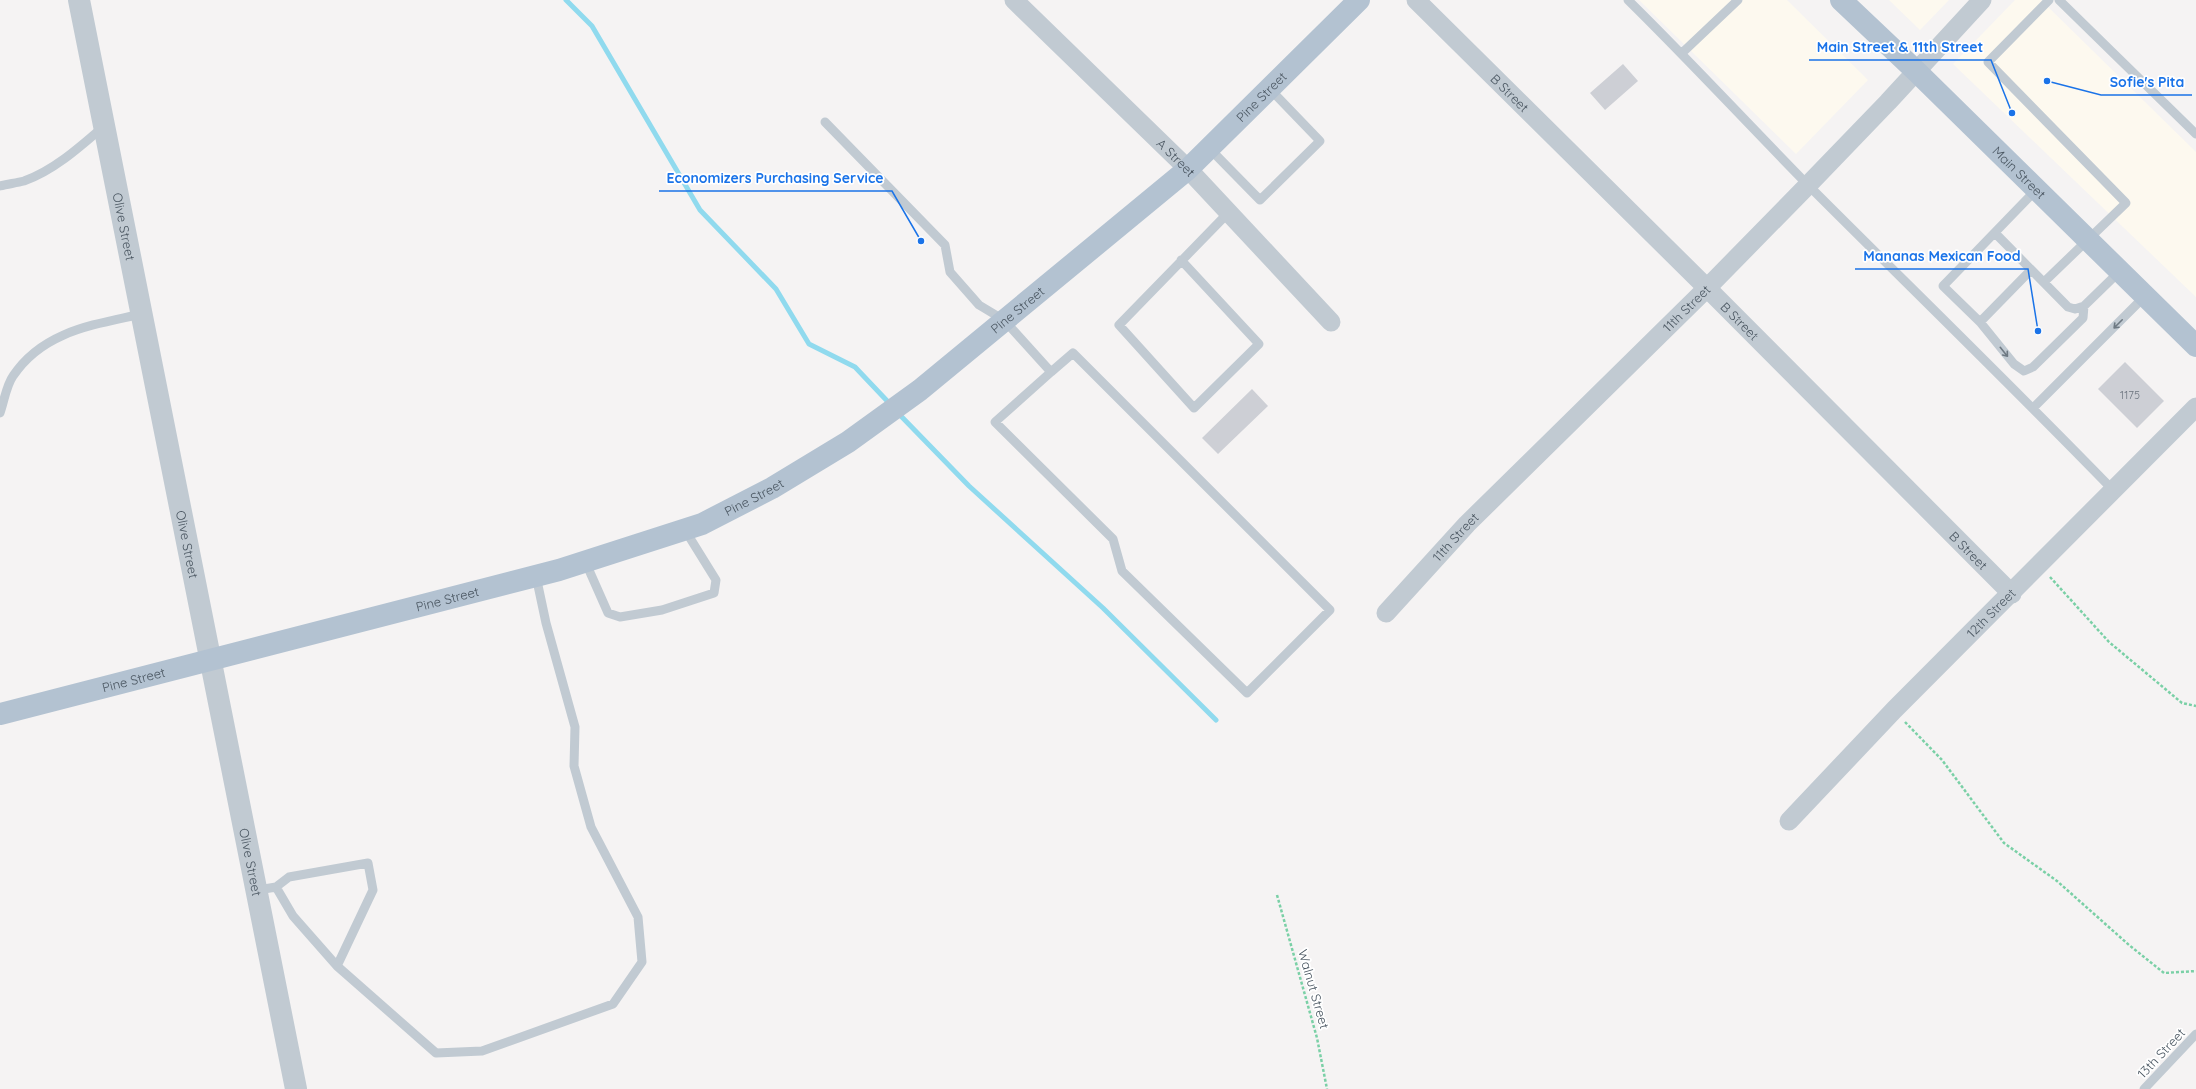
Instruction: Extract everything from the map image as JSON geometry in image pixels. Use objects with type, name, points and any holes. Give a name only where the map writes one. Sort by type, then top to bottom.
[{"type":"main road","name":"Pine Street","points":[[0,714],[536,576],[702,524],[772,488],[848,442],[920,390],[1188,169],[1358,0]]},
{"type":"main road","name":"Main Street","points":[[1841,0],[1916,70],[2196,346]]},
{"type":"street","name":"Olive Street","points":[[79,0],[212,660],[267,889],[296,1089]]},
{"type":"street","name":"A Street","points":[[1014,0],[1188,169],[1331,322]]},
{"type":"street","name":"B Street","points":[[1416,0],[1707,288],[2012,594]]},
{"type":"street","name":"11th Street","points":[[1386,613],[1467,524],[1707,288],[1808,185],[1888,102],[1982,0]]},
{"type":"street","name":"12th Street","points":[[1789,821],[1894,710],[2012,594],[2112,489],[2196,407]]},
{"type":"lane","points":[[1628,0],[1682,53],[1808,185],[2033,408],[2112,489]]},
{"type":"lane","points":[[1682,53],[1738,0]]},
{"type":"lane","points":[[2044,282],[2126,203],[1988,62],[2049,0]]},
{"type":"lane","points":[[2059,0],[2196,134]]},
{"type":"lane","points":[[1209,148],[1260,200],[1309,152],[1320,141],[1270,88]]},
{"type":"lane","points":[[825,122],[945,245],[950,272],[969,294],[979,305],[1004,320],[1051,372]]},
{"type":"lane","points":[[0,186],[25,180],[48,168],[76,149],[104,126]]},
{"type":"lane","points":[[2037,189],[1943,286],[1980,322],[2014,364],[2024,371],[2033,367],[2083,318],[2084,306]]},
{"type":"lane","points":[[1182,260],[1259,344],[1194,408],[1119,325],[1182,260],[1229,212]]},
{"type":"lane","points":[[1995,233],[2068,307],[2075,309],[2084,306],[2120,271]]},
{"type":"lane","points":[[1980,322],[2032,270]]},
{"type":"lane","points":[[2033,408],[2145,296]]},
{"type":"lane","points":[[0,414],[12,376],[38,348],[72,330],[143,314]]},
{"type":"lane","points":[[1073,353],[1330,610],[1247,693],[1122,571],[1113,539],[995,422],[1051,372],[1073,353]]},
{"type":"lane","points":[[585,561],[608,613],[620,617],[662,610],[714,593],[716,580],[685,529]]},
{"type":"lane","points":[[337,966],[373,890],[368,863],[289,877],[267,889],[337,966],[436,1053],[482,1051],[613,1004],[642,962],[638,917],[591,828],[574,766],[575,727],[546,623],[536,576]]},
{"type":"lane","name":"13th Street","points":[[2144,1089],[2196,1034]]},
{"type":"path","points":[[2039,566],[2110,642],[2182,703],[2196,706]]},
{"type":"path","points":[[1894,710],[1942,760],[2004,843],[2057,881],[2164,973],[2196,970]]},
{"type":"path","name":"Walnut Street","points":[[1277,895],[1317,1038],[1327,1089]]},
{"type":"shaded area","points":[[1639,0],[1787,0],[1868,80],[1796,154]]},
{"type":"shaded area","points":[[1889,0],[1949,0],[1920,30]]},
{"type":"shaded area","points":[[2015,0],[2041,0],[2196,152],[2196,297],[1953,64]]},
{"type":"building","points":[[1623,64],[1638,81],[1605,110],[1590,93]]},
{"type":"building","points":[[2125,362],[2164,401],[2137,428],[2098,389]]},
{"type":"building","points":[[1252,389],[1268,406],[1218,454],[1202,438]]},
{"type":"waterway","points":[[566,0],[592,26],[700,210],[776,289],[809,344],[855,367],[891,405]]},
{"type":"waterway","points":[[897,412],[969,486],[1103,608],[1216,720]]},
{"type":"place","name":"Sofie's Pita","points":[[2047,81]]},
{"type":"place","name":"Main Street & 11th Street","points":[[2012,113]]},
{"type":"place","name":"Economizers Purchasing Service","points":[[921,241]]},
{"type":"place","name":"Mananas Mexican Food","points":[[2038,331]]}]
